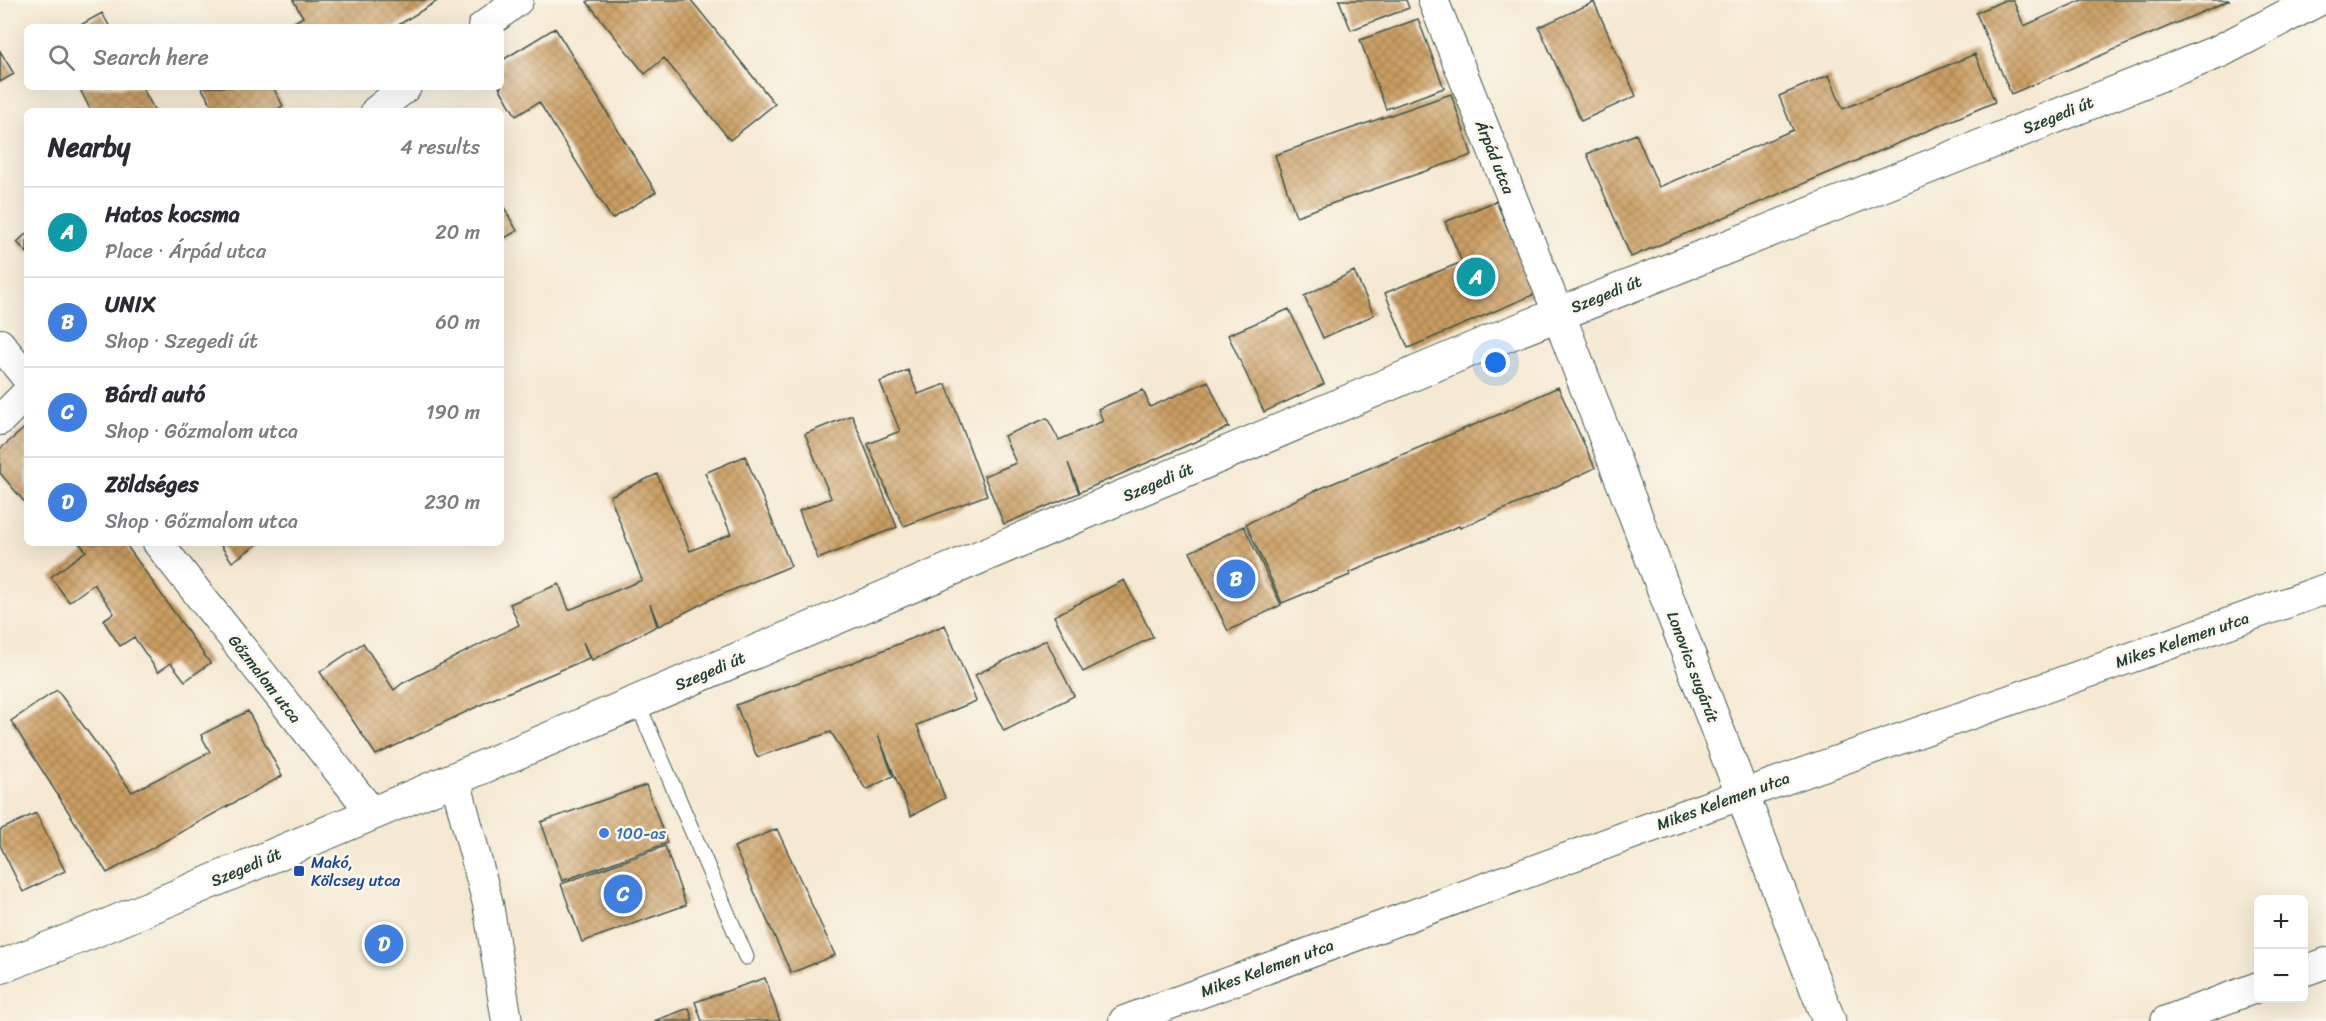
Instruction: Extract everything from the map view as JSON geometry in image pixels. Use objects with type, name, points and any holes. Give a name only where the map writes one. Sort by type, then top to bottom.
[{"type":"main road","name":"Szegedi út","points":[[0,967],[110,925],[1558,313],[2220,51],[2317,0]]},
{"type":"main road","name":"Lonovics sugárút","points":[[1558,313],[1829,1021]]},
{"type":"street","points":[[487,24],[518,0]]},
{"type":"street","name":"Árpád utca","points":[[1433,0],[1558,313]]},
{"type":"street","points":[[380,108],[402,90]]},
{"type":"street","points":[[0,344],[24,374]]},
{"type":"street","points":[[0,420],[24,396]]},
{"type":"street","name":"Gőzmalom utca","points":[[160,546],[373,814]]},
{"type":"street","name":"Mikes Kelemen utca","points":[[1124,1021],[1742,795],[2326,589]]},
{"type":"street","points":[[455,778],[488,904],[507,1021]]},
{"type":"street","points":[[2308,970],[2326,963]]},
{"type":"street","points":[[2166,1021],[2254,989]]},
{"type":"lane","points":[[637,702],[746,957]]},
{"type":"building","points":[[293,0],[439,0],[400,24],[291,24],[303,17]]},
{"type":"building","points":[[589,0],[691,0],[775,104],[730,140],[664,58],[645,74],[587,2]]},
{"type":"building","points":[[1339,0],[1406,0],[1409,8],[1351,30]]},
{"type":"building","points":[[2005,0],[2013,0],[2024,26],[2082,0],[2230,0],[2011,94],[1976,13]]},
{"type":"building","points":[[1594,2],[1636,96],[1581,121],[1539,27]]},
{"type":"building","points":[[102,13],[108,24],[82,24]]},
{"type":"building","points":[[1418,19],[1444,88],[1386,109],[1360,40]]},
{"type":"building","points":[[555,28],[656,192],[612,219],[539,102],[516,116],[501,90],[504,90],[504,59]]},
{"type":"building","points":[[0,51],[14,74],[0,82]]},
{"type":"building","points":[[1975,54],[1995,102],[1631,257],[1587,154],[1636,134],[1659,187],[1793,130],[1779,96],[1829,75],[1843,109]]},
{"type":"building","points":[[80,90],[144,90],[153,108],[90,108]]},
{"type":"building","points":[[203,90],[275,90],[283,106],[280,108],[213,108]]},
{"type":"building","points":[[1451,94],[1472,155],[1296,216],[1275,155]]},
{"type":"building","points":[[1496,201],[1535,294],[1408,348],[1385,293],[1462,262],[1445,222]]},
{"type":"building","points":[[504,207],[517,231],[504,238]]},
{"type":"building","points":[[24,236],[24,250],[17,242]]},
{"type":"building","points":[[1354,271],[1374,315],[1323,338],[1304,296]]},
{"type":"building","points":[[1289,309],[1324,384],[1264,412],[1228,335]]},
{"type":"building","points":[[908,370],[918,394],[946,384],[987,495],[904,526],[868,444],[900,431],[880,382]]},
{"type":"building","points":[[1208,381],[1229,427],[1080,492],[1068,463],[1079,493],[1004,524],[984,476],[1016,463],[1004,436],[1047,418],[1059,440],[1103,421],[1098,409],[1143,390],[1150,407]]},
{"type":"building","points":[[1558,387],[1595,468],[1538,495],[1460,528],[1459,526],[1282,603],[1246,524],[1312,492],[1500,414]]},
{"type":"building","points":[[852,415],[897,527],[818,559],[799,511],[831,498],[805,434]]},
{"type":"building","points":[[24,429],[24,501],[0,473],[0,449]]},
{"type":"building","points":[[745,456],[791,566],[711,599],[659,626],[650,604],[657,626],[592,660],[583,642],[589,658],[493,699],[376,755],[320,672],[363,643],[394,690],[403,683],[519,625],[510,604],[559,584],[569,610],[642,580],[610,496],[657,474],[690,551],[731,534],[705,473]]},
{"type":"building","points":[[1244,526],[1281,605],[1228,631],[1190,552]]},
{"type":"building","points":[[82,546],[127,546],[210,663],[185,681],[171,663],[158,672],[134,637],[120,646],[103,620],[114,613],[94,584],[69,602],[51,577],[86,551]]},
{"type":"building","points":[[221,546],[255,546],[232,562]]},
{"type":"building","points":[[1124,580],[1153,637],[1083,672],[1054,616]]},
{"type":"building","points":[[945,625],[976,701],[917,725],[945,798],[911,816],[878,735],[893,776],[866,790],[831,732],[757,757],[736,705],[849,664]]},
{"type":"building","points":[[1046,640],[1074,696],[1004,731],[975,675]]},
{"type":"building","points":[[57,690],[132,792],[210,752],[201,735],[248,711],[282,776],[107,873],[11,721]]},
{"type":"building","name":"100-as","points":[[646,785],[667,843],[562,881],[541,822]]},
{"type":"building","points":[[36,813],[65,871],[23,892],[0,845],[0,830]]},
{"type":"building","points":[[777,829],[835,955],[791,973],[734,847]]},
{"type":"building","points":[[665,846],[686,905],[582,942],[561,884]]},
{"type":"building","points":[[765,978],[780,1021],[702,1021],[695,1002]]},
{"type":"building","points":[[689,1008],[693,1021],[654,1021]]},
{"type":"place","name":"Hatos kocsma","points":[[1476,277]]},
{"type":"place","name":"UNIX","points":[[1236,579]]},
{"type":"place","name":"100-as","points":[[604,833]]},
{"type":"place","name":"Makó, Kölcsey utca","points":[[299,871]]},
{"type":"place","name":"Bárdi autó","points":[[623,894]]},
{"type":"place","name":"Zöldséges","points":[[384,944]]}]
